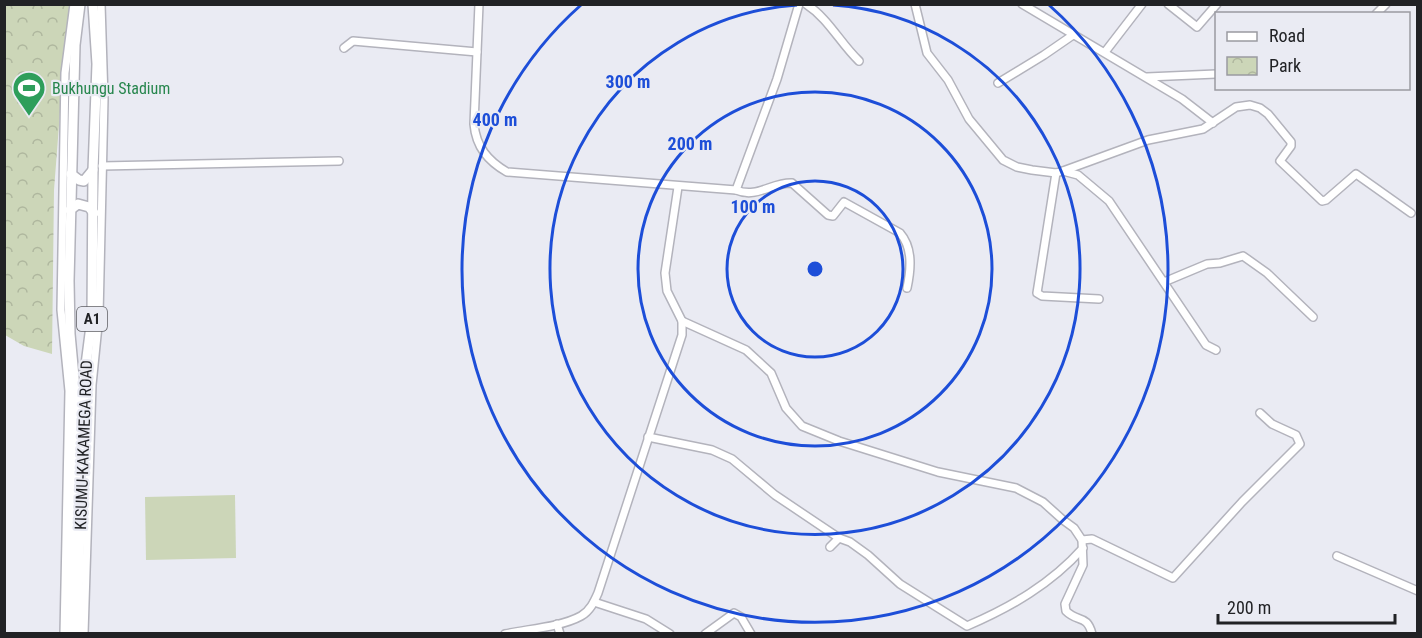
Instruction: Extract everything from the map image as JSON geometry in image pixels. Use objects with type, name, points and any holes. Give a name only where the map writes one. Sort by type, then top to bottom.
[{"type":"highway","name":"A1","points":[[70,633],[75,388],[70,319],[70,210],[75,45],[80,4]]},
{"type":"highway","name":"KISUMU-KAKAMEGA ROAD","points":[[77,633],[82,417],[90,332],[94,213],[98,168],[97,63],[93,4]]},
{"type":"highway","points":[[71,174],[79,180],[84,180],[98,168]]},
{"type":"highway","points":[[70,210],[82,204],[94,213]]},
{"type":"street","points":[[64,633],[69,391],[61,310],[65,73],[74,4]]},
{"type":"street","points":[[84,633],[90,416],[99,321],[98,168],[104,65],[101,4]]},
{"type":"street","points":[[479,4],[475,137],[487,157],[496,165],[507,172],[736,190],[749,194],[792,183],[828,215],[832,216],[844,202],[878,220],[904,239],[911,262],[907,288]]},
{"type":"street","points":[[736,190],[777,79],[799,4]]},
{"type":"street","points":[[806,4],[841,38],[845,48],[859,61]]},
{"type":"street","points":[[915,4],[927,52],[948,80],[961,106],[976,128],[1004,160],[1017,167],[1078,175],[1109,201],[1206,345],[1216,350]]},
{"type":"street","points":[[1022,4],[1147,77],[1182,99],[1213,123]]},
{"type":"street","points":[[1105,52],[1142,4]]},
{"type":"street","points":[[1168,4],[1197,27],[1217,4]]},
{"type":"street","points":[[998,82],[1044,55],[1072,35]]},
{"type":"street","points":[[344,48],[353,41],[477,52]]},
{"type":"street","points":[[1147,77],[1215,74]]},
{"type":"street","points":[[1060,172],[1148,141],[1203,129],[1236,107],[1250,105],[1268,114],[1291,142],[1291,146],[1280,160],[1322,201],[1356,174],[1411,213]]},
{"type":"street","points":[[98,168],[339,160]]},
{"type":"street","points":[[1060,172],[1037,293],[1042,296],[1098,299]]},
{"type":"street","points":[[505,633],[557,624],[580,617],[594,602],[682,336],[682,321],[667,291],[665,273],[678,187]]},
{"type":"street","points":[[1164,282],[1207,264],[1220,263],[1243,256],[1267,273],[1312,316]]},
{"type":"street","points":[[63,331],[70,319]]},
{"type":"street","points":[[90,332],[99,321]]},
{"type":"street","points":[[682,321],[746,350],[771,373],[786,408],[802,426],[839,441],[938,472],[1016,488],[1043,502],[1074,528],[1082,544],[1083,565],[1065,604],[1066,611],[1071,617],[1086,621],[1092,633]]},
{"type":"street","points":[[648,436],[712,450],[732,459],[775,495],[868,555],[900,584],[967,626],[1036,591],[1064,569],[1082,544],[1092,539],[1173,578],[1299,444],[1296,435],[1272,424],[1260,413]]},
{"type":"street","points":[[830,547],[839,538]]},
{"type":"street","points":[[1337,556],[1418,591]]},
{"type":"street","points":[[594,602],[645,619],[670,633]]},
{"type":"street","points":[[705,633],[734,613],[741,617],[751,633]]},
{"type":"street","points":[[557,624],[560,633]]},
{"type":"green space","name":"Bukhungu Stadium","points":[[5,5],[71,5],[54,190],[52,354],[24,346],[5,335]]},
{"type":"green space","points":[[235,495],[236,558],[146,560],[145,497]]},
{"type":"place","name":"Bukhungu Stadium","points":[[29,117]]}]
